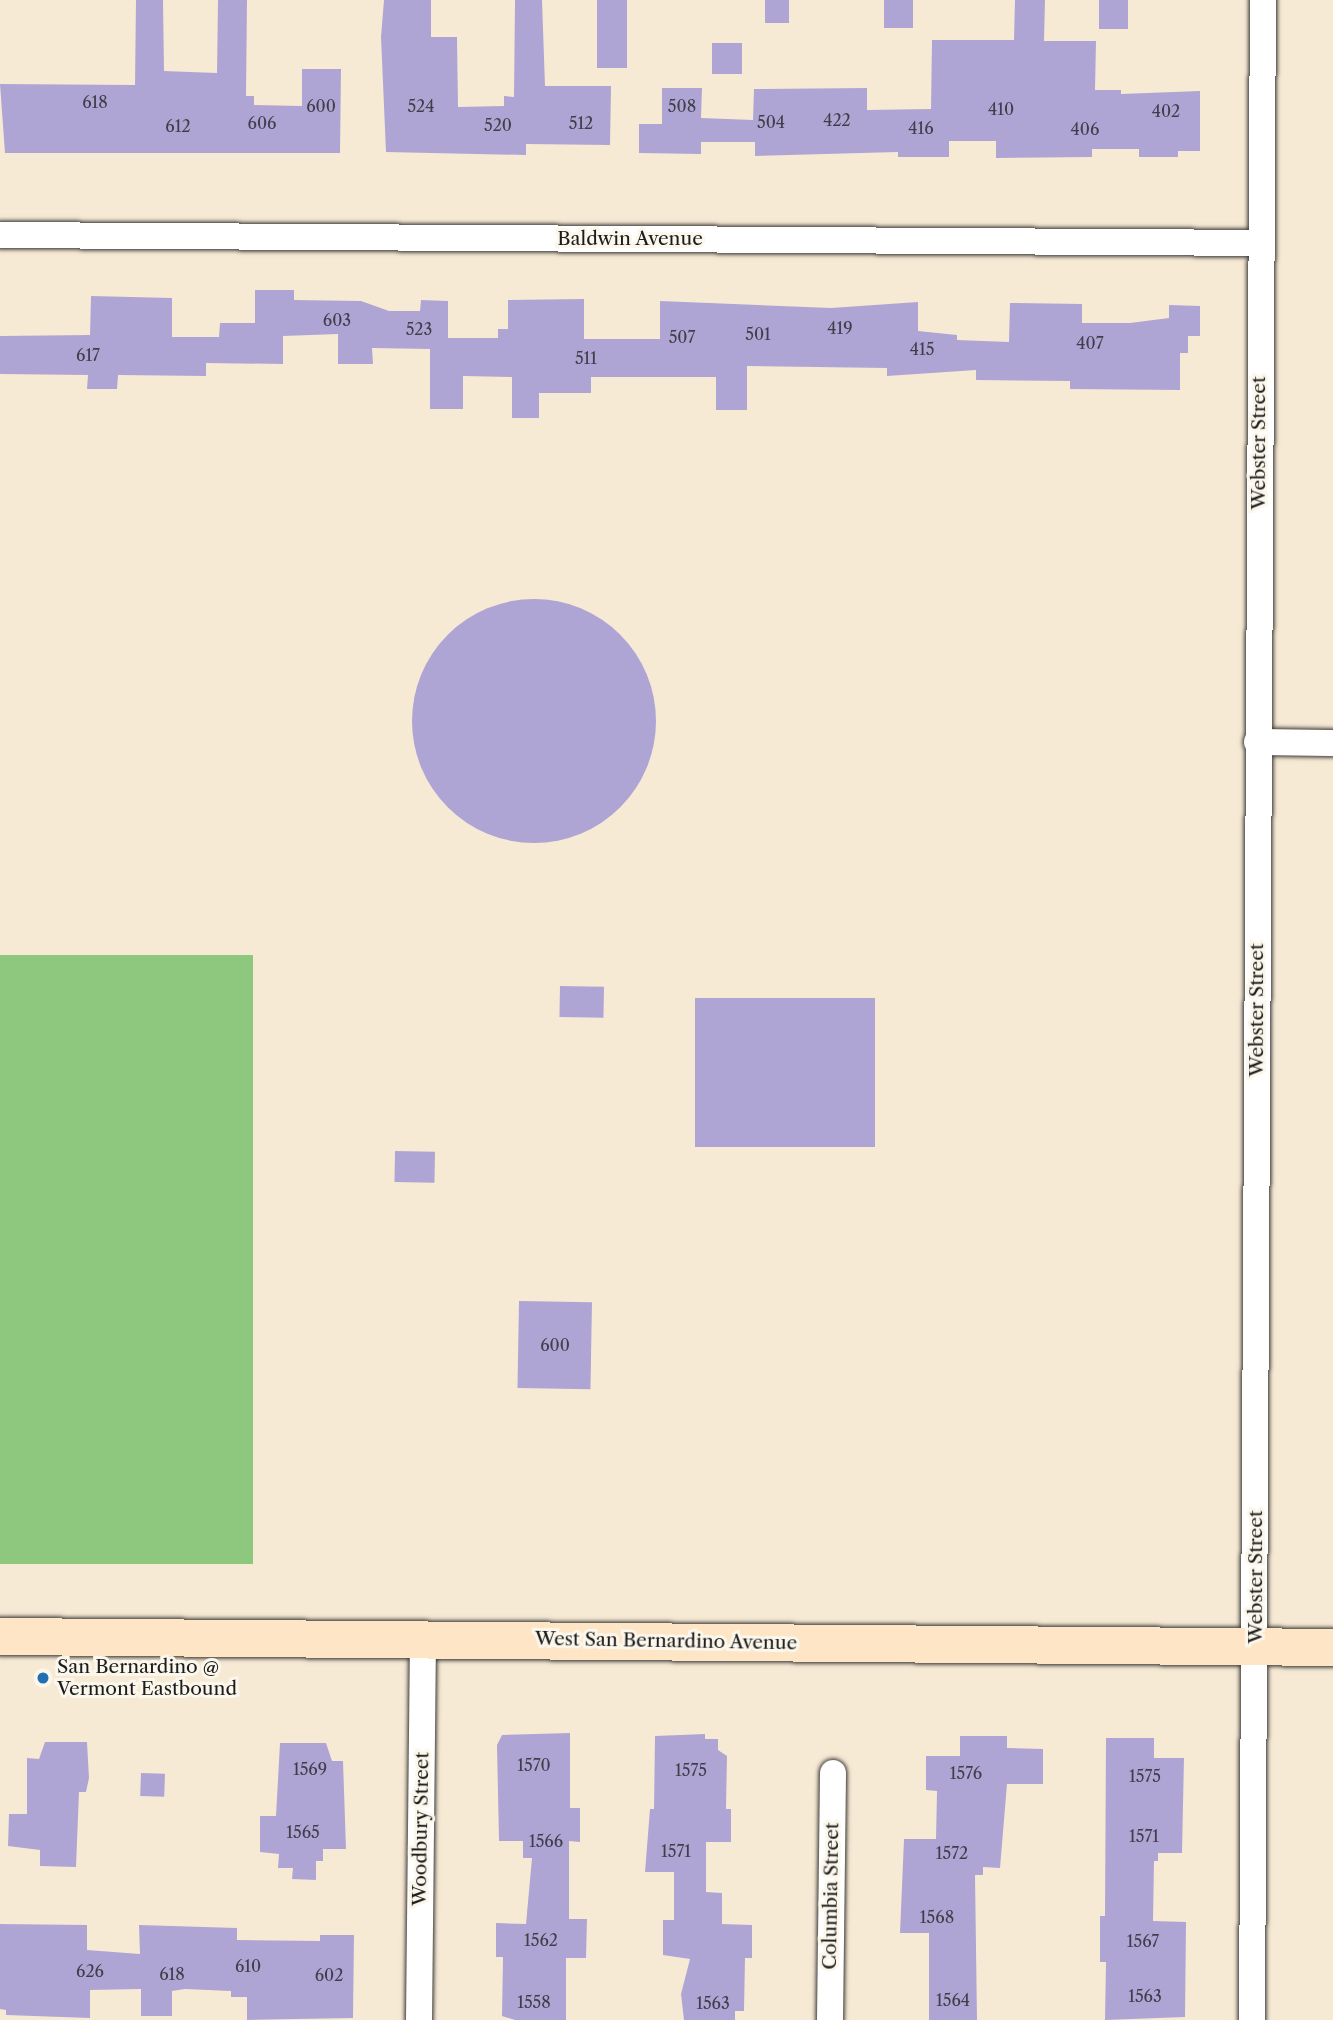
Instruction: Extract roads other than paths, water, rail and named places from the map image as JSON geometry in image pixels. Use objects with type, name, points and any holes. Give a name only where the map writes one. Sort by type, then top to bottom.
[{"type":"main road","name":"West San Bernardino Avenue","points":[[0,1636],[1333,1647]]},
{"type":"street","name":"Webster Street","points":[[1252,2020],[1263,0]]},
{"type":"street","name":"Baldwin Avenue","points":[[0,235],[1261,243]]},
{"type":"street","points":[[1257,742],[1333,743]]},
{"type":"street","name":"Woodbury Street","points":[[419,2020],[423,1638]]},
{"type":"street","name":"Columbia Street","points":[[830,2020],[833,1773]]},
{"type":"place","name":"San Bernardino @ Vermont Eastbound","points":[[43,1678]]}]
